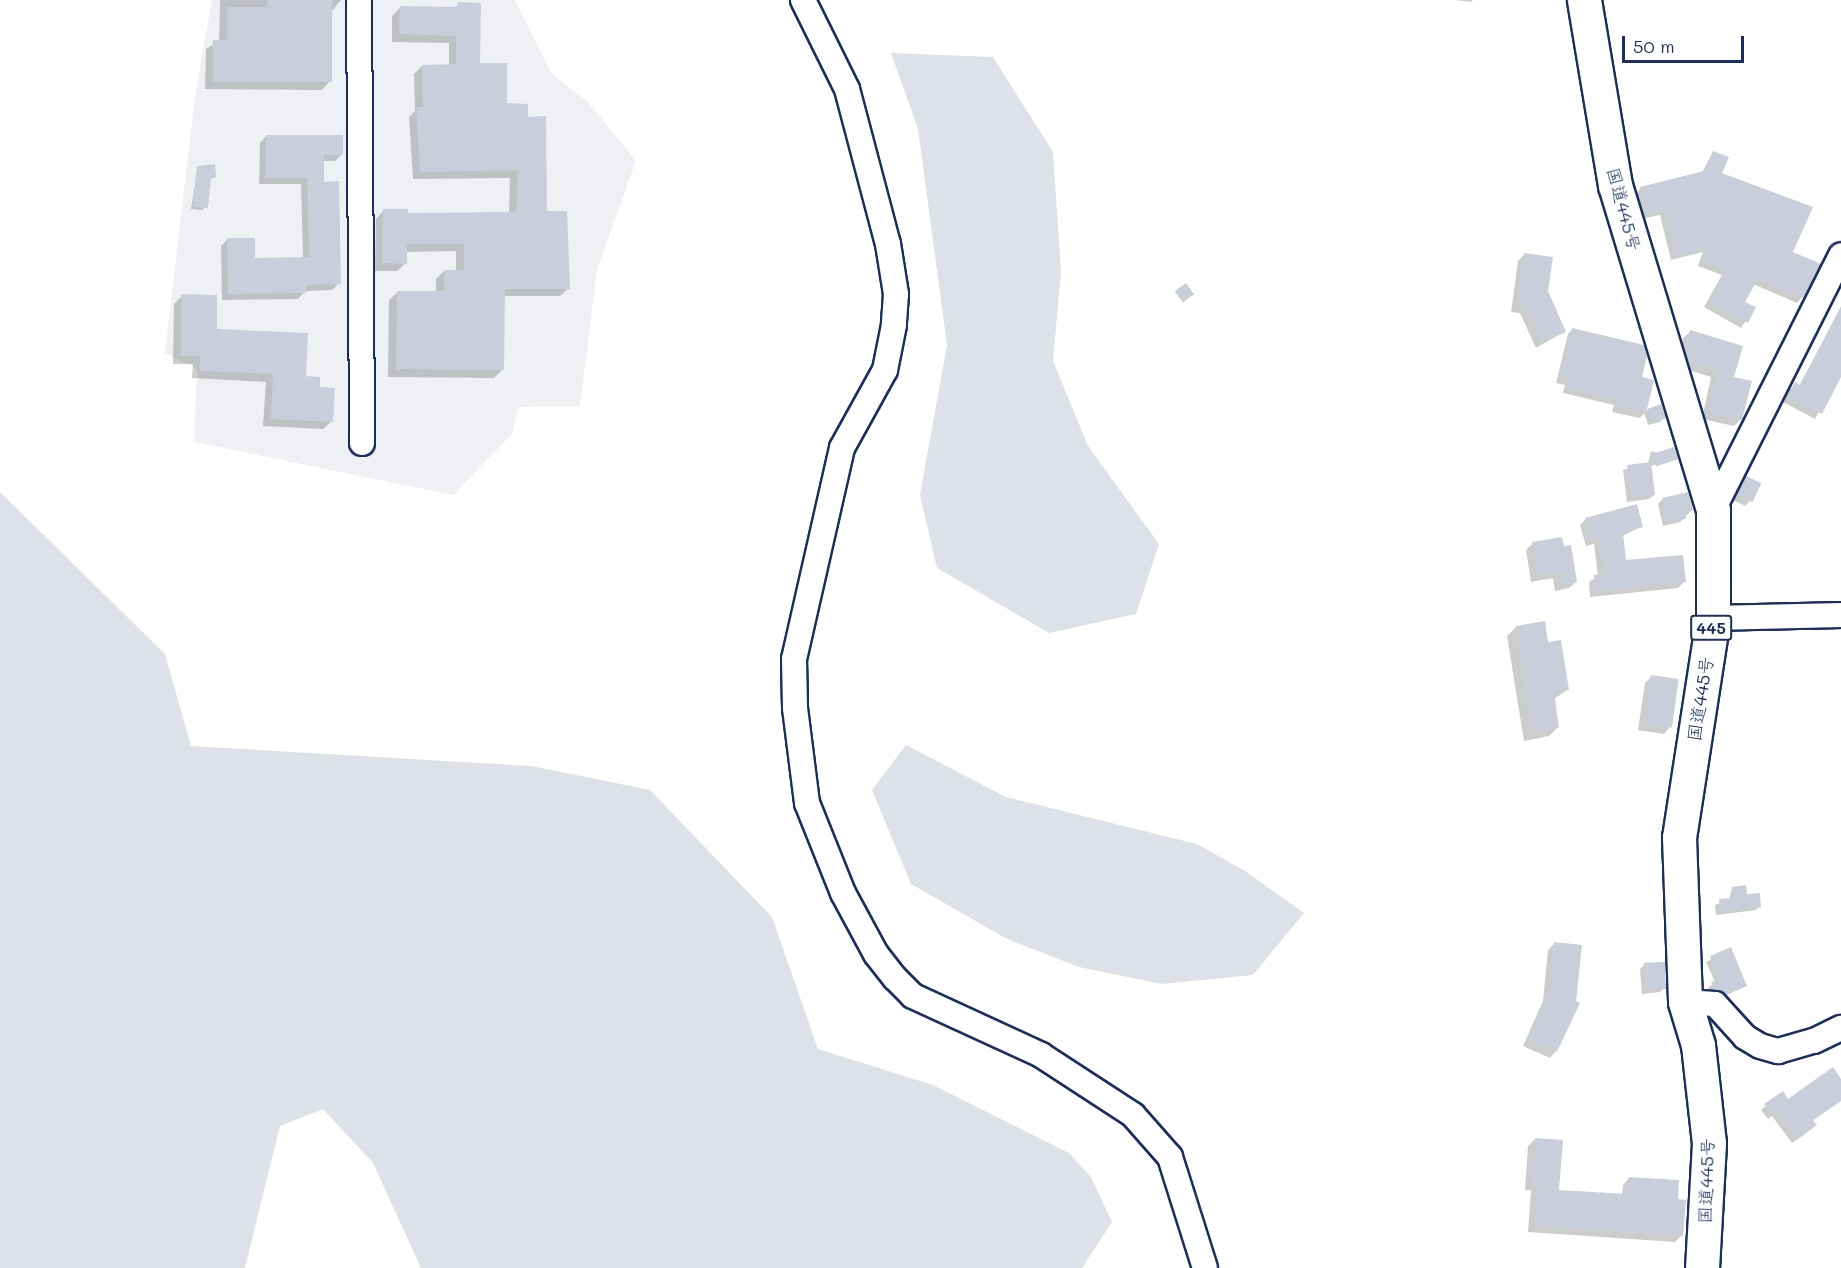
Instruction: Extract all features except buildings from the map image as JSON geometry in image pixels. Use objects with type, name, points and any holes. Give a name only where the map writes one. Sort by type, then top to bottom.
[{"type":"highway","name":"国道445号","points":[[1584,0],[1615,185],[1713,510],[1713,618],[1679,837],[1686,1002],[1698,1045],[1709,1143],[1702,1268]]},
{"type":"street","points":[[359,0],[362,443]]},
{"type":"street","points":[[803,0],[847,89],[888,244],[896,294],[894,325],[885,370],[842,448],[794,659],[795,708],[807,803],[843,893],[876,954],[895,978],[913,996],[1041,1055],[1133,1114],[1170,1157],[1204,1268]]},
{"type":"street","points":[[1713,510],[1841,255]]},
{"type":"street","points":[[1713,618],[1841,615]]},
{"type":"street","points":[[1686,1002],[1715,1004],[1745,1036],[1760,1046],[1778,1051],[1814,1041],[1841,1028]]},
{"type":"shaded area","points":[[212,0],[515,0],[552,74],[587,101],[636,161],[597,269],[580,406],[518,407],[512,434],[453,495],[194,442],[197,369],[165,353],[195,96]]},
{"type":"shaded area","points":[[891,53],[993,57],[1053,152],[1061,271],[1053,361],[1088,446],[1159,544],[1136,614],[1049,633],[937,568],[920,495],[947,345],[918,129]]},
{"type":"shaded area","points":[[0,492],[165,654],[191,746],[531,766],[650,790],[772,917],[818,1049],[933,1085],[1069,1153],[1091,1177],[1112,1222],[1082,1268],[421,1268],[373,1163],[323,1109],[280,1126],[245,1268],[0,1268]]},
{"type":"shaded area","points":[[906,745],[1006,797],[1197,844],[1245,871],[1304,913],[1253,975],[1162,984],[1079,967],[1007,939],[911,884],[872,790]]}]
